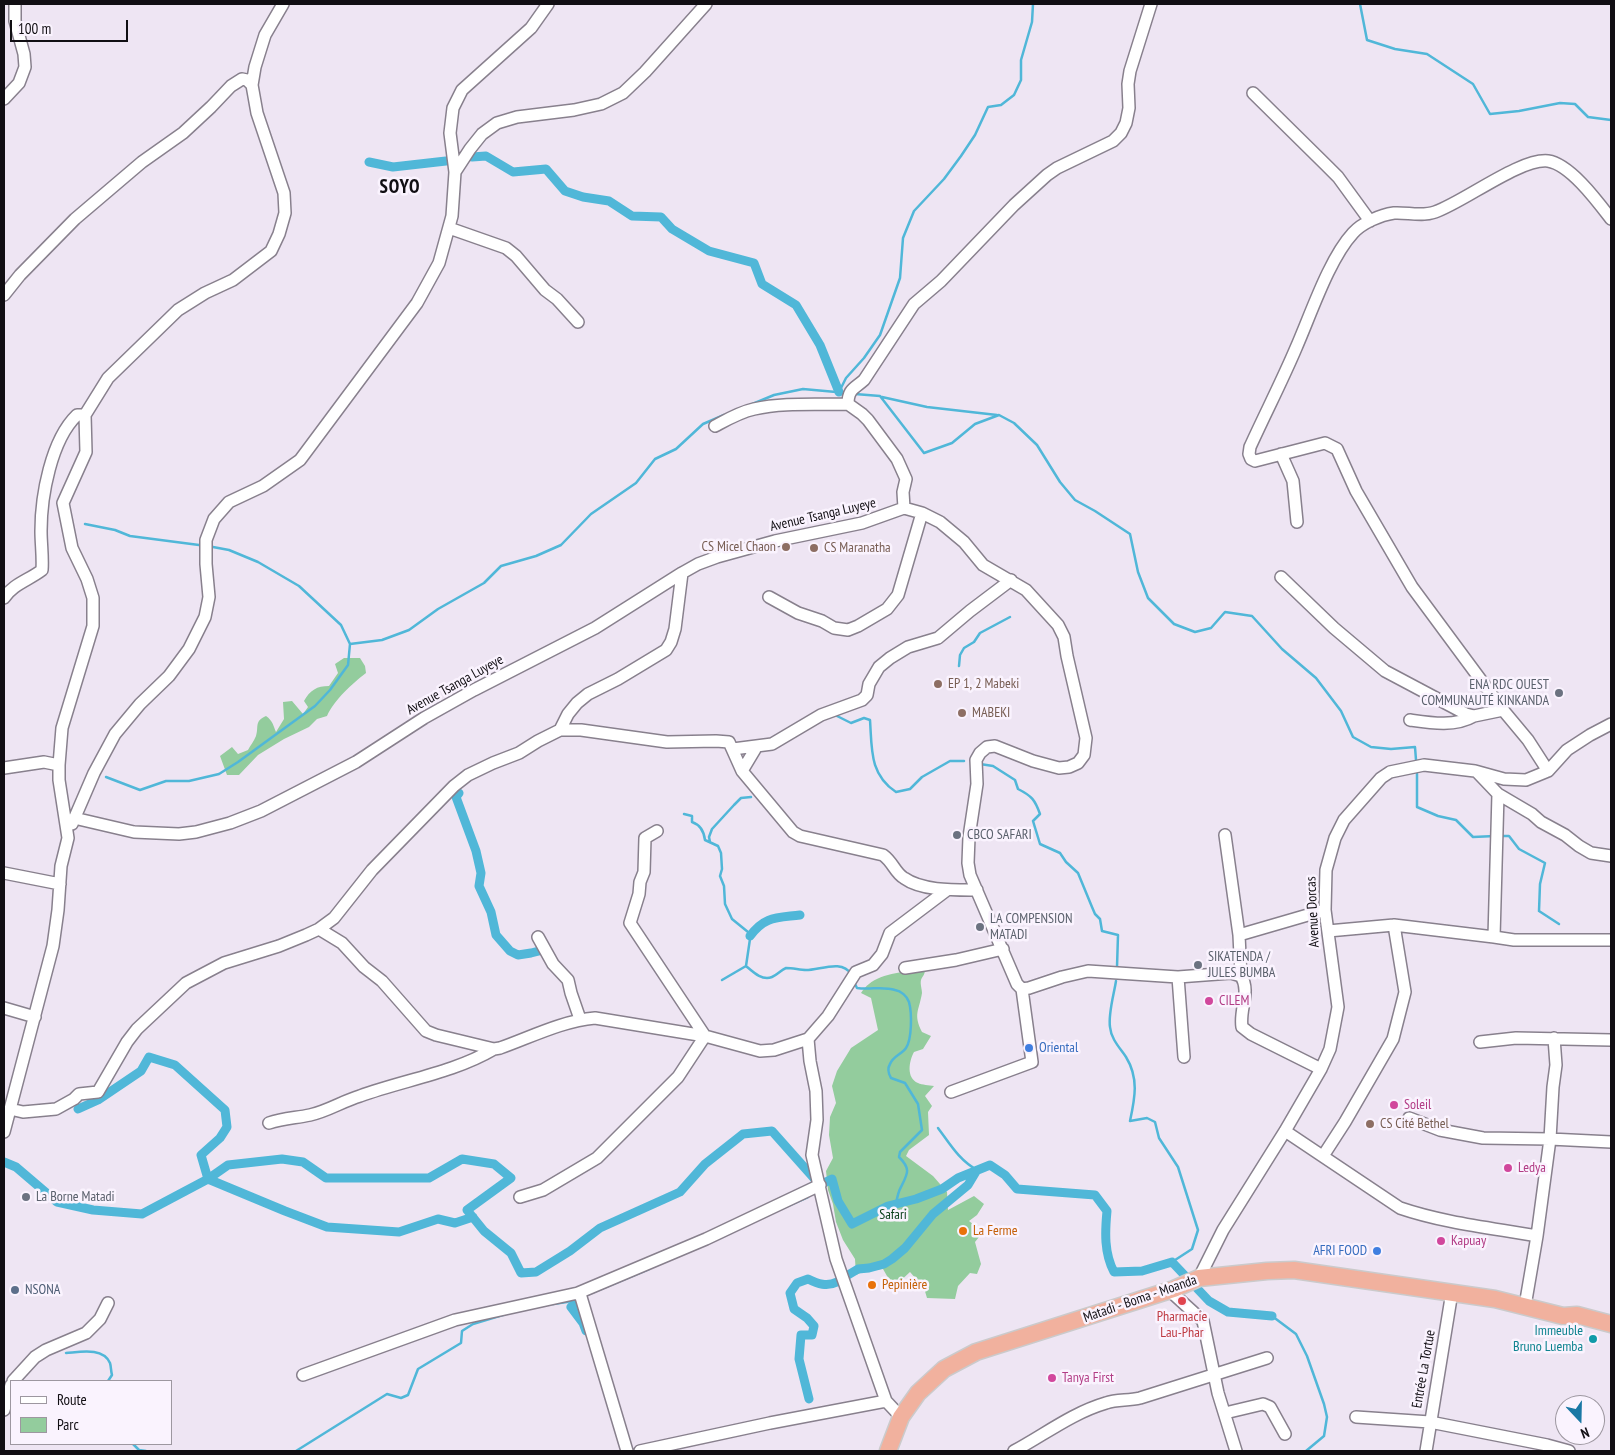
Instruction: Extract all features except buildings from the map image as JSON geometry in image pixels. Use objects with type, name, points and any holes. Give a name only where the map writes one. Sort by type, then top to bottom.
[{"type":"highway","name":"Matadi - Boma - Moanda","points":[[892,1450],[901,1417],[918,1392],[944,1369],[976,1352],[1172,1289],[1199,1278],[1294,1270],[1495,1299],[1563,1316],[1577,1315],[1611,1324]]},
{"type":"highway","name":"Matadi - Boma - Moanda","points":[[1563,1316],[1570,1322],[1611,1334]]},
{"type":"highway","points":[[1593,1319],[1611,1318]]},
{"type":"street","points":[[4,100],[19,83],[25,68],[24,54],[15,22],[16,4]]},
{"type":"street","points":[[68,838],[59,780],[62,728],[93,626],[94,598],[72,548],[63,503],[86,452],[85,415],[108,378],[178,310],[205,293],[233,280],[271,251],[279,234],[285,213],[284,193],[257,113],[252,84],[265,35],[283,4]]},
{"type":"street","points":[[4,1128],[53,946],[61,866],[74,818],[94,773],[115,734],[140,704],[169,676],[189,648],[205,617],[209,597],[206,540],[214,519],[230,502],[263,486],[300,460],[417,304],[439,263],[452,216],[455,172],[450,133],[453,108],[462,90],[531,28],[548,4]]},
{"type":"street","points":[[455,172],[470,148],[482,134],[497,123],[516,117],[574,110],[601,104],[624,93],[706,4]]},
{"type":"street","points":[[715,426],[734,416],[754,409],[849,396],[864,380],[914,304],[941,281],[1014,205],[1057,168],[1113,141],[1121,133],[1126,123],[1129,108],[1128,84],[1130,71],[1151,4]]},
{"type":"street","points":[[4,295],[20,275],[75,219],[142,162],[183,133],[230,86],[242,79],[252,84]]},
{"type":"street","points":[[1253,93],[1338,177],[1370,221]]},
{"type":"street","points":[[1611,218],[1586,188],[1559,165],[1547,161],[1525,165],[1476,192],[1434,212],[1423,214],[1394,213],[1370,221],[1354,232],[1333,264],[1278,391],[1250,447],[1249,454],[1251,459],[1255,461],[1325,443],[1337,449],[1356,491],[1412,586],[1503,710],[1528,740],[1548,772],[1568,750],[1611,724]]},
{"type":"street","points":[[449,228],[506,248],[516,256],[545,290],[557,299],[578,322]]},
{"type":"street","points":[[849,396],[897,459],[906,479],[903,492],[904,508],[922,513],[940,522],[964,542],[983,565],[1026,590],[1054,620],[1064,637],[1066,656],[1086,738],[1084,755],[1078,763],[1069,767],[1059,768],[1032,761],[996,746],[987,747],[980,752],[976,760],[977,784],[968,854],[970,875],[1017,984],[1022,989],[1032,1062],[951,1092]]},
{"type":"street","points":[[4,598],[10,589],[42,570],[41,533],[44,490],[56,449],[70,422],[77,415],[85,415]]},
{"type":"street","points":[[1281,454],[1292,482],[1297,522]]},
{"type":"street","name":"Avenue Tsanga Luyeye","points":[[74,818],[134,832],[179,834],[196,832],[222,825],[261,811],[356,762],[424,718],[474,690],[594,628],[682,573],[717,557],[775,541],[862,523],[904,508]]},
{"type":"street","points":[[769,597],[798,613],[822,621],[834,628],[848,630],[858,626],[886,609],[898,595],[922,513]]},
{"type":"street","points":[[560,730],[576,703],[588,694],[618,679],[666,650],[671,642],[674,630],[682,573]]},
{"type":"street","points":[[1281,577],[1334,628],[1385,671],[1474,716]]},
{"type":"street","points":[[733,749],[772,744],[821,715],[862,700],[867,695],[870,684],[879,667],[890,658],[908,648],[935,640],[1011,580]]},
{"type":"street","points":[[1410,720],[1435,723],[1453,722],[1468,720],[1474,716],[1503,710]]},
{"type":"street","points":[[10,1109],[23,1112],[56,1109],[79,1094],[98,1092],[127,1042],[137,1029],[186,983],[224,963],[279,946],[319,928],[334,918],[372,870],[461,780],[493,763],[519,753],[560,730],[581,730],[667,742],[729,742],[742,771],[793,832],[800,836],[883,856],[890,860],[903,878],[923,885],[947,890],[977,890]]},
{"type":"street","points":[[742,771],[757,746]]},
{"type":"street","points":[[4,768],[44,762],[59,765]]},
{"type":"street","name":"Avenue Dorcas","points":[[1199,1278],[1223,1230],[1285,1131],[1321,1069],[1330,1049],[1338,1007],[1325,910],[1326,870],[1335,838],[1344,820],[1381,778],[1390,772],[1424,765],[1475,771],[1504,779],[1526,780],[1548,772]]},
{"type":"street","points":[[1475,771],[1498,794],[1591,853],[1611,856]]},
{"type":"street","points":[[1494,937],[1498,794]]},
{"type":"street","points":[[63,796],[82,799]]},
{"type":"street","points":[[657,832],[645,838],[644,872],[630,923],[704,1036]]},
{"type":"street","points":[[1225,835],[1239,935],[1240,976],[1246,990],[1241,1014],[1243,1029],[1321,1069]]},
{"type":"street","points":[[4,872],[60,884]]},
{"type":"street","points":[[269,1123],[310,1115],[332,1108],[358,1096],[466,1063],[494,1049],[553,1027],[580,1020],[595,1018],[704,1036],[760,1051],[774,1050],[808,1039],[828,1016],[856,972],[873,965],[882,954],[890,932],[947,890]]},
{"type":"street","points":[[1239,935],[1325,910]]},
{"type":"street","points":[[334,918],[342,943]]},
{"type":"street","points":[[1323,1156],[1393,1039],[1405,992],[1394,925]]},
{"type":"street","points":[[1328,931],[1394,925],[1514,940],[1611,940]]},
{"type":"street","points":[[319,928],[342,943],[364,967],[382,981],[426,1031],[436,1036],[494,1049]]},
{"type":"street","points":[[538,937],[553,964],[568,980],[580,1020]]},
{"type":"street","points":[[905,968],[956,960],[1003,949]]},
{"type":"street","points":[[1022,989],[1088,971],[1178,977],[1231,973],[1240,976]]},
{"type":"street","points":[[1178,977],[1184,1057]]},
{"type":"street","points":[[4,1008],[35,1017]]},
{"type":"street","points":[[520,1197],[543,1190],[597,1158],[678,1077],[704,1036]]},
{"type":"street","points":[[1480,1042],[1516,1038],[1611,1040]]},
{"type":"street","points":[[1525,1306],[1538,1236],[1550,1139],[1552,1087],[1556,1065],[1554,1038]]},
{"type":"street","points":[[808,1039],[816,1091],[817,1120],[812,1155],[836,1259],[886,1401],[901,1417]]},
{"type":"street","points":[[1409,1118],[1440,1130],[1483,1138],[1611,1142]]},
{"type":"street","points":[[1285,1131],[1400,1208],[1456,1222],[1538,1236]]},
{"type":"street","points":[[303,1375],[455,1320],[578,1293],[706,1239],[820,1184]]},
{"type":"street","points":[[1172,1289],[1203,1321],[1232,1450]]},
{"type":"street","name":"Entrée La Tortue","points":[[1426,1451],[1452,1292]]},
{"type":"street","points":[[578,1293],[581,1297],[627,1451]]},
{"type":"street","points":[[15,1380],[35,1357],[46,1350],[86,1333],[100,1319],[108,1303]]},
{"type":"street","points":[[1014,1451],[1060,1423],[1104,1403],[1119,1399],[1132,1400],[1140,1398],[1267,1358]]},
{"type":"street","points":[[4,1410],[10,1390]]},
{"type":"street","points":[[640,1451],[770,1423],[886,1401]]},
{"type":"street","points":[[1225,1414],[1263,1404],[1270,1407],[1285,1434]]},
{"type":"street","points":[[1356,1417],[1430,1422],[1546,1448],[1570,1451]]},
{"type":"green space","points":[[344,658],[360,658],[365,666],[366,673],[339,698],[327,716],[317,719],[309,727],[284,739],[258,755],[239,775],[227,775],[220,756],[232,747],[238,754],[248,750],[256,736],[258,722],[266,716],[271,721],[276,732],[284,719],[283,702],[292,701],[303,714],[308,707],[304,701],[306,697],[314,689],[329,686],[338,673],[335,664]]},
{"type":"green space","name":"Safari","points":[[925,969],[921,980],[922,993],[917,1016],[922,1032],[931,1036],[923,1049],[914,1052],[910,1073],[914,1081],[934,1086],[925,1096],[932,1106],[928,1112],[929,1135],[909,1150],[906,1156],[933,1176],[947,1192],[948,1210],[974,1196],[984,1204],[977,1215],[969,1221],[983,1232],[975,1242],[981,1264],[977,1274],[970,1273],[958,1286],[955,1299],[927,1298],[924,1288],[910,1272],[896,1285],[883,1269],[865,1271],[856,1275],[855,1259],[843,1240],[836,1222],[828,1190],[826,1171],[833,1158],[829,1135],[830,1117],[836,1103],[832,1086],[837,1071],[851,1048],[878,1030],[871,998],[861,993],[874,980],[881,977]]},
{"type":"waterway","points":[[839,392],[846,378],[864,358],[880,335],[900,278],[903,238],[914,211],[944,179],[961,156],[975,135],[988,107],[1001,105],[1014,95],[1021,80],[1021,60],[1032,22],[1033,4]]},
{"type":"waterway","points":[[1360,4],[1367,40],[1395,49],[1427,54],[1473,84],[1490,114],[1519,111],[1560,103],[1575,104],[1588,117],[1611,120]]},
{"type":"waterway","points":[[472,157],[486,156],[513,172],[546,169],[565,191],[583,197],[609,201],[632,216],[661,217],[672,229],[709,251],[754,263],[762,284],[796,305],[820,345],[839,392]]},
{"type":"waterway","points":[[369,162],[393,167],[446,161]]},
{"type":"waterway","points":[[750,405],[774,395],[803,389],[847,393]]},
{"type":"waterway","points":[[855,394],[880,396],[924,453],[952,443],[975,424],[999,415],[1014,423],[1037,445],[1060,482],[1075,500],[1130,534],[1138,572],[1148,598],[1174,624],[1195,632],[1211,628],[1225,612],[1252,616],[1282,649],[1316,678],[1341,711],[1353,737],[1371,747],[1391,749],[1415,747],[1416,760]]},
{"type":"waterway","points":[[882,397],[927,407],[997,415]]},
{"type":"waterway","points":[[106,777],[140,790],[166,781],[189,781],[219,774],[315,706],[330,690],[348,665],[350,644],[382,640],[409,630],[438,609],[484,583],[501,566],[536,556],[561,545],[591,514],[636,483],[655,459],[676,449],[703,424],[724,415]]},
{"type":"waterway","points":[[85,524],[115,530],[130,536],[199,545]]},
{"type":"waterway","points":[[213,547],[229,550],[258,562],[299,586],[341,625],[350,644]]},
{"type":"waterway","points":[[959,666],[960,655],[964,648],[974,642],[980,633],[1010,617]]},
{"type":"waterway","points":[[835,715],[851,723],[864,718],[870,720],[872,750],[876,769],[887,785],[896,792],[910,789],[922,777],[950,761],[964,761]]},
{"type":"waterway","points":[[980,764],[993,766],[1015,780],[1018,789],[1030,796],[1035,802],[1040,814],[1033,821],[1040,844],[1060,853],[1066,862],[1078,873],[1095,914],[1100,919],[1102,931],[1118,935],[1117,967]]},
{"type":"waterway","points":[[1417,774],[1417,807],[1438,816],[1456,820],[1473,837],[1495,836]]},
{"type":"waterway","points":[[459,793],[456,797],[476,851],[481,873],[479,886],[491,912],[496,935],[510,951],[518,955],[539,951]]},
{"type":"waterway","points":[[710,842],[709,837],[712,829],[741,798],[751,797]]},
{"type":"waterway","points":[[684,814],[692,816],[692,822],[702,829],[705,840],[718,846],[721,853],[722,869],[720,876],[724,886],[725,904],[732,919],[748,932],[750,939],[746,966]]},
{"type":"waterway","points":[[1500,836],[1509,836],[1519,849],[1545,863],[1540,884],[1539,911],[1559,924]]},
{"type":"waterway","points":[[750,936],[755,929],[766,921],[800,915]]},
{"type":"waterway","points":[[722,980],[746,966],[765,978],[772,977],[786,968],[812,970],[836,966],[842,967],[851,974]]},
{"type":"waterway","points":[[1116,981],[1110,1010],[1110,1027],[1114,1039],[1126,1057],[1133,1073],[1135,1088],[1130,1121],[1147,1118],[1155,1122],[1159,1138],[1178,1167],[1198,1230],[1192,1249],[1172,1262]]},
{"type":"waterway","points":[[854,982],[857,988],[886,988],[899,991],[907,998],[910,1007],[911,1026],[908,1044],[891,1061],[888,1071],[891,1078],[905,1083],[918,1104],[922,1130],[900,1152],[899,1157],[907,1171],[898,1193],[896,1204]]},
{"type":"waterway","points":[[78,1109],[98,1100],[141,1071],[149,1057],[175,1065],[225,1110],[227,1127],[220,1138],[201,1155],[208,1179],[327,1227],[399,1232],[438,1219],[455,1223],[473,1217]]},
{"type":"waterway","points":[[938,1128],[960,1157],[977,1170]]},
{"type":"waterway","points":[[4,1162],[16,1167],[57,1202],[93,1210],[142,1214],[208,1179],[228,1165],[282,1159],[303,1162],[326,1178],[429,1178],[462,1159],[494,1164],[511,1178],[467,1210],[484,1231],[511,1253],[521,1273],[536,1272],[570,1251],[600,1228],[680,1192],[705,1164],[743,1134],[772,1131],[820,1185],[832,1179],[838,1201],[852,1224],[888,1206],[916,1199],[942,1189],[958,1178],[990,1165],[1005,1175],[1017,1189],[1095,1195],[1107,1211],[1107,1250],[1114,1272],[1142,1271],[1172,1262],[1209,1301],[1228,1312],[1272,1316]]},
{"type":"waterway","points":[[848,1275],[858,1269],[884,1264],[892,1259],[905,1248],[933,1214],[968,1185],[977,1170]]},
{"type":"waterway","points":[[783,1208],[808,1197]]},
{"type":"waterway","points":[[589,1294],[649,1269]]},
{"type":"waterway","points":[[809,1399],[799,1359],[801,1335],[812,1335],[814,1326],[807,1318],[794,1309],[790,1293],[797,1283],[808,1279],[822,1284],[837,1282]]},
{"type":"waterway","points":[[581,1297],[571,1307],[583,1323],[586,1331]]},
{"type":"waterway","points":[[553,1304],[577,1298]]},
{"type":"waterway","points":[[296,1451],[387,1394],[401,1398],[408,1395],[418,1369],[461,1343],[462,1331],[473,1324],[506,1314]]},
{"type":"waterway","points":[[1272,1316],[1296,1334],[1307,1356],[1324,1404],[1327,1417],[1324,1436],[1306,1451]]},
{"type":"waterway","points":[[66,1353],[91,1352],[107,1358],[112,1375],[109,1380]]},
{"type":"waterway","points":[[134,1445],[139,1450],[146,1451]]},
{"type":"place","name":"CS Micel Chaon","points":[[786,547]]},
{"type":"place","name":"CS Maranatha","points":[[814,548]]},
{"type":"place","name":"EP 1, 2 Mabeki","points":[[938,684]]},
{"type":"place","name":"ENA RDC OUEST COMMUNAUTÉ KINKANDA","points":[[1559,693]]},
{"type":"place","name":"MABEKI","points":[[962,713]]},
{"type":"place","name":"CBCO SAFARI","points":[[957,835]]},
{"type":"place","name":"LA COMPENSION MATADI","points":[[980,927]]},
{"type":"place","name":"SIKATENDA / JULES BUMBA","points":[[1198,965]]},
{"type":"place","name":"CILEM","points":[[1209,1001]]},
{"type":"place","name":"Oriental","points":[[1029,1048]]},
{"type":"place","name":"Soleil","points":[[1394,1105]]},
{"type":"place","name":"CS Cité Bethel","points":[[1370,1124]]},
{"type":"place","name":"Ledya","points":[[1508,1168]]},
{"type":"place","name":"La Borne Matadi","points":[[26,1197]]},
{"type":"place","name":"La Ferme","points":[[963,1231]]},
{"type":"place","name":"Kapuay","points":[[1441,1241]]},
{"type":"place","name":"AFRI FOOD","points":[[1377,1251]]},
{"type":"place","name":"Pepinière","points":[[872,1285]]},
{"type":"place","name":"NSONA","points":[[15,1290]]},
{"type":"place","name":"Pharmacie Lau-Phar","points":[[1182,1301]]},
{"type":"place","name":"Immeuble Bruno Luemba","points":[[1593,1339]]},
{"type":"place","name":"Tanya First","points":[[1052,1378]]},
{"type":"district","name":"SOYO","points":[[400,188]]}]
